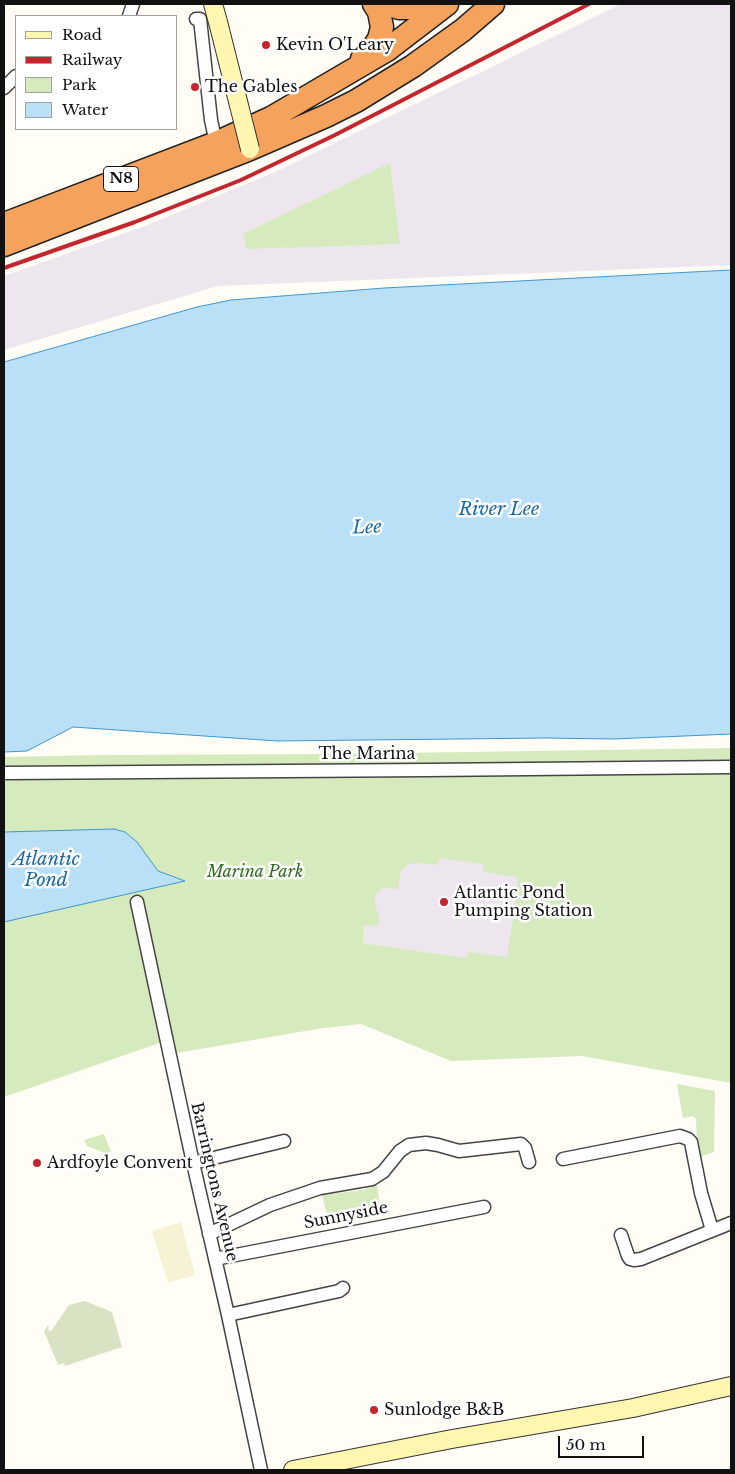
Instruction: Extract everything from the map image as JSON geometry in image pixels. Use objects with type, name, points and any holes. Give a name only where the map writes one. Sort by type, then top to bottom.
[{"type":"highway","points":[[347,74],[371,51],[379,39],[382,27],[379,12],[374,4]]},
{"type":"highway","points":[[387,4],[399,8],[413,8],[426,4]]},
{"type":"highway","name":"N8","points":[[4,224],[216,143],[271,118],[387,50],[447,4]]},
{"type":"highway","name":"N8","points":[[271,118],[287,115],[342,87],[391,57],[461,4]]},
{"type":"highway","points":[[4,245],[250,149],[326,116],[383,85],[413,66],[471,24],[493,4]]},
{"type":"street","points":[[213,4],[250,149]]},
{"type":"street","points":[[196,19],[200,19],[216,143]]},
{"type":"street","points":[[4,88],[15,77]]},
{"type":"street","name":"The Marina","points":[[4,773],[731,766]]},
{"type":"street","name":"Barringtons Avenue","points":[[137,902],[261,1470]]},
{"type":"street","points":[[562,1159],[680,1136],[688,1138],[691,1142],[701,1194],[712,1230]]},
{"type":"street","points":[[193,1163],[284,1141]]},
{"type":"street","points":[[210,1234],[270,1205],[292,1197],[320,1188],[372,1179],[383,1172],[400,1151],[409,1145],[426,1143],[459,1151],[521,1144],[526,1148],[529,1162]]},
{"type":"street","name":"Sunnyside","points":[[215,1259],[484,1207]]},
{"type":"street","points":[[621,1235],[628,1256],[634,1260],[641,1259],[731,1223]]},
{"type":"street","points":[[228,1315],[339,1291],[343,1288]]},
{"type":"street","points":[[293,1470],[452,1439],[633,1408],[731,1386]]},
{"type":"shaded area","points":[[621,4],[731,4],[731,265],[218,286],[4,350],[4,276],[145,226],[273,173]]},
{"type":"shaded area","points":[[377,849],[528,870],[515,965],[363,943]]},
{"type":"shaded area","points":[[181,1222],[195,1275],[168,1283],[152,1231]]},
{"type":"green space","points":[[390,163],[400,244],[247,249],[243,234]]},
{"type":"green space","name":"Marina Park","points":[[731,748],[731,1083],[582,1056],[451,1061],[361,1024],[323,1028],[177,1053],[174,1038],[4,1097],[4,757]],"holes":[[[439,858],[483,864],[483,872],[517,877],[507,957],[468,952],[467,958],[363,943],[365,925],[378,926],[380,918],[375,905],[375,895],[383,888],[398,889],[401,871],[404,867],[409,864],[419,863],[438,865]]]},
{"type":"green space","points":[[677,1084],[715,1091],[714,1152],[700,1157],[697,1146],[696,1119],[693,1116],[683,1118]]},
{"type":"green space","points":[[104,1134],[111,1152],[108,1154],[87,1146],[84,1140]]},
{"type":"green space","points":[[377,1185],[380,1206],[327,1215],[322,1195],[362,1190]]},
{"type":"green space","points":[[85,1301],[112,1312],[122,1347],[65,1366],[64,1363],[58,1365],[44,1331],[48,1325],[49,1331],[51,1331],[69,1305]]},
{"type":"water","name":"River Lee","points":[[731,270],[731,734],[614,739],[277,741],[73,727],[27,751],[4,752],[4,362],[197,307],[231,300],[384,288]]},
{"type":"water","name":"Atlantic Pond","points":[[114,829],[125,832],[137,842],[158,871],[185,881],[4,922],[4,832]]},
{"type":"railway","points":[[4,268],[135,222],[241,180],[335,135],[589,4]]},
{"type":"place","name":"Kevin O'Leary","points":[[266,45]]},
{"type":"place","name":"The Gables","points":[[195,87]]},
{"type":"place","name":"Atlantic Pond Pumping Station","points":[[444,902]]},
{"type":"place","name":"Ardfoyle Convent","points":[[37,1163]]},
{"type":"place","name":"Sunlodge B&B","points":[[374,1410]]},
{"type":"water label","name":"Lee","points":[[367,528]]}]
